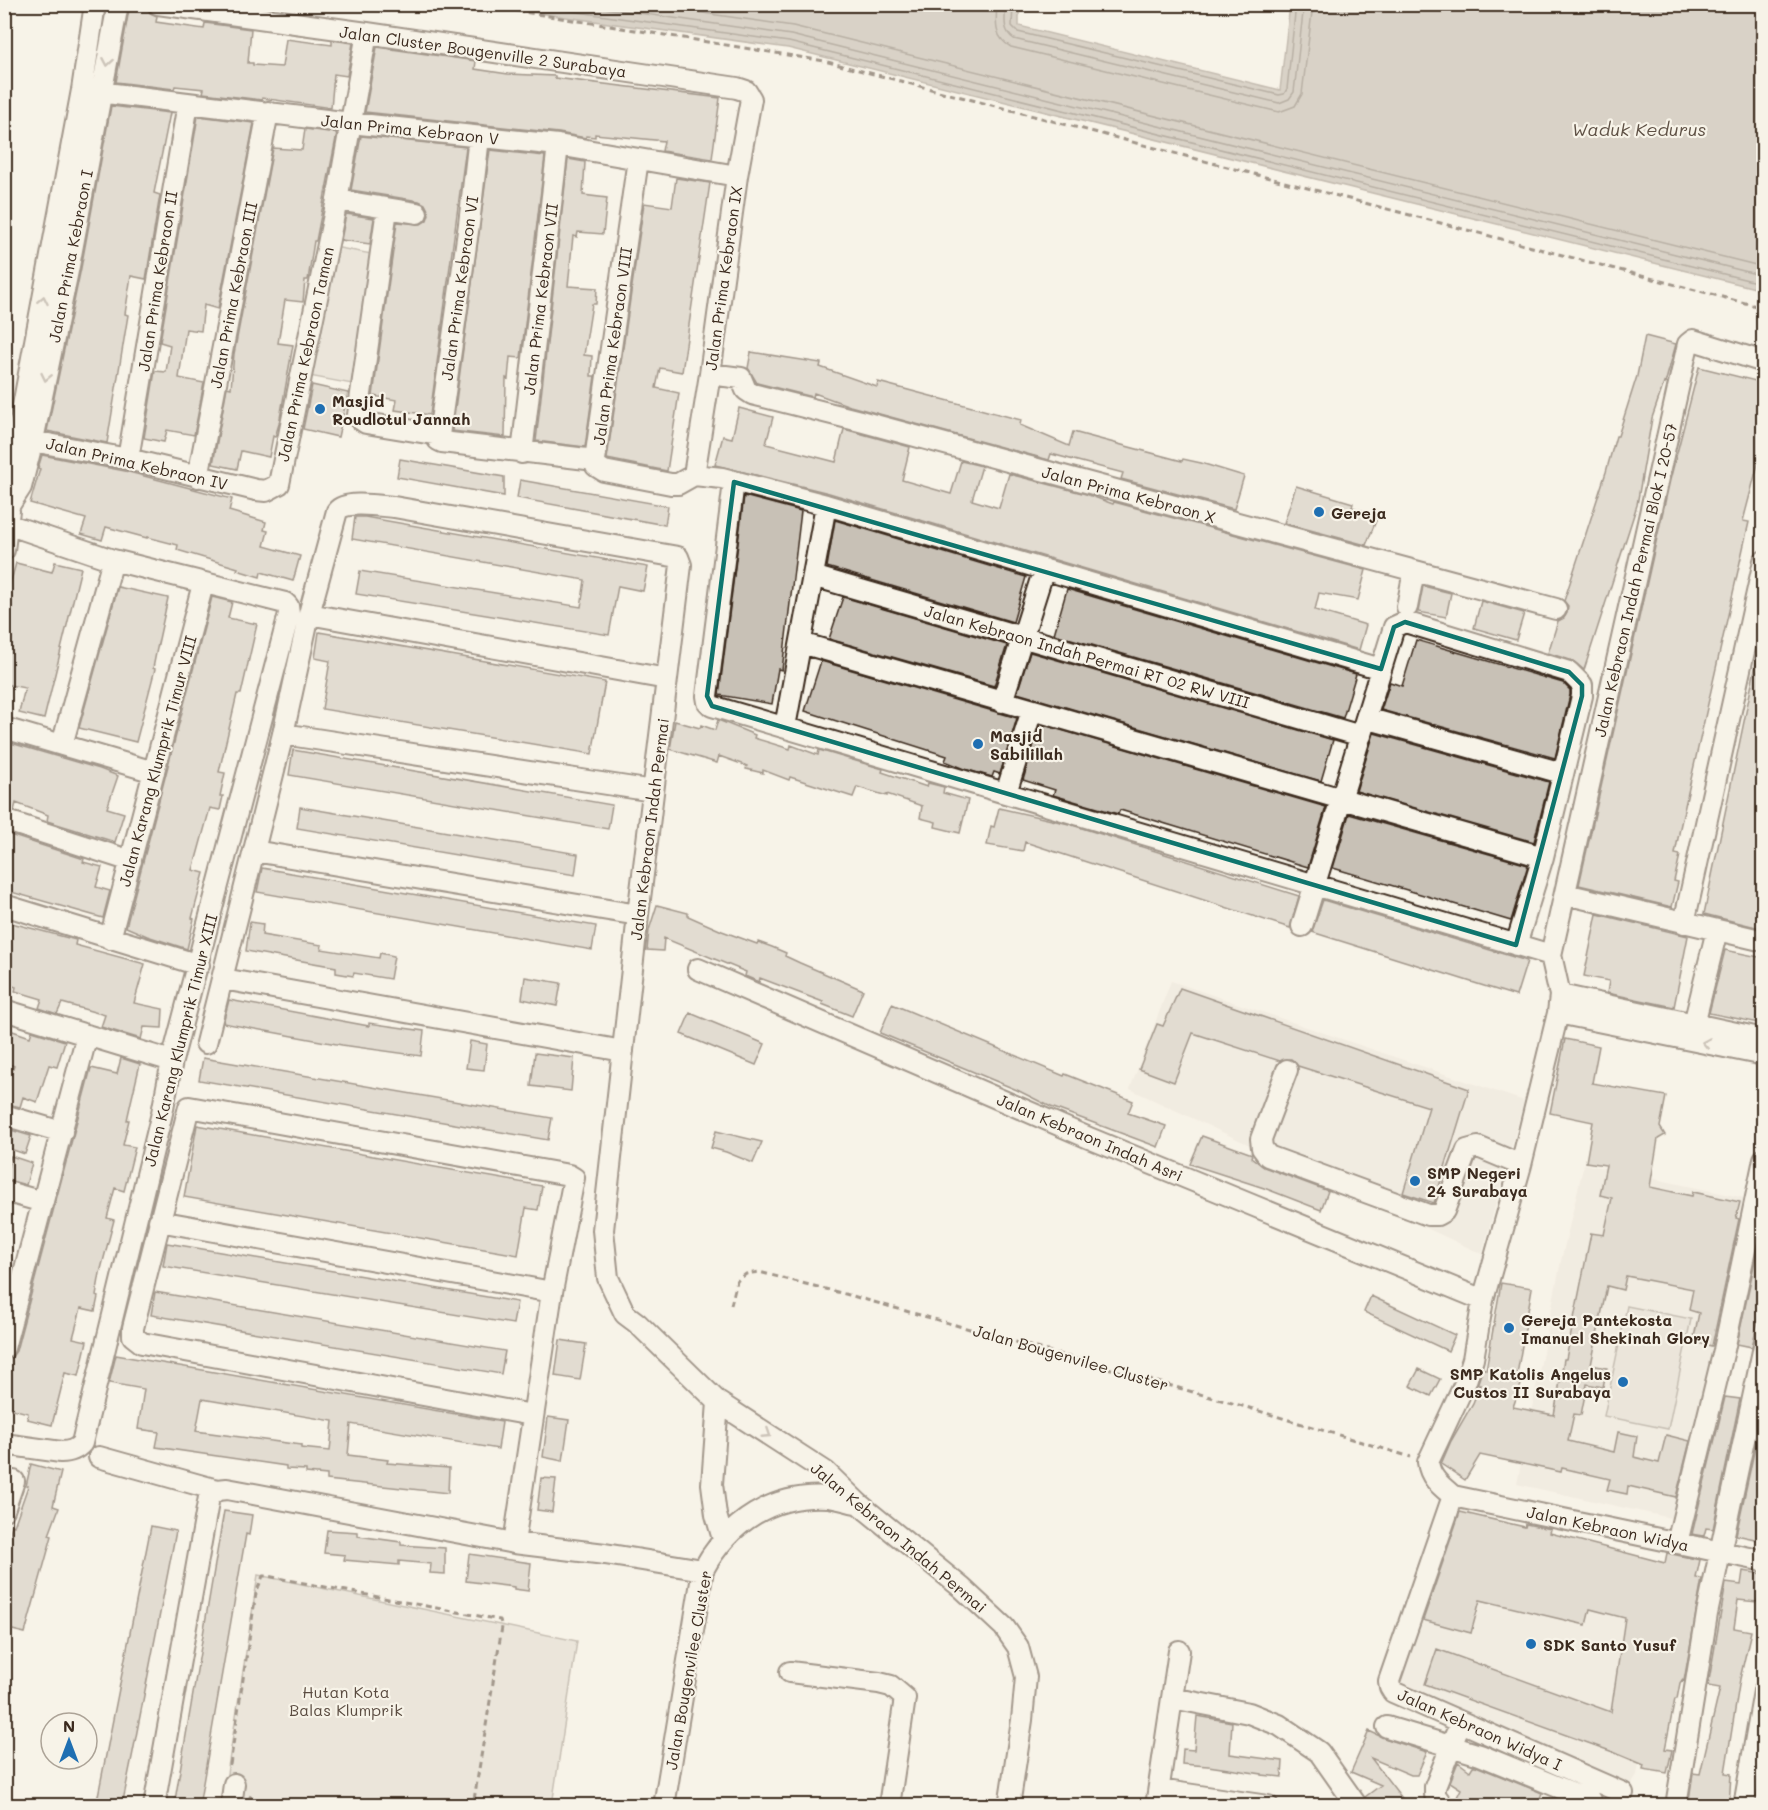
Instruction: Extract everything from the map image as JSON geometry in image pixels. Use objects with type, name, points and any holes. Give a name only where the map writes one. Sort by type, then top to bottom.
[{"type":"street","name":"Jalan Prima Kebraon I","points":[[4,550],[7,510],[21,487],[25,439],[95,4]]},
{"type":"street","name":"Jalan Prima Kebraon I","points":[[4,481],[25,439],[102,92],[118,4]]},
{"type":"street","name":"Jalan Cluster Bougenville 2 Surabaya","points":[[158,4],[737,88]]},
{"type":"street","name":"Jalan Prima Kebraon Taman","points":[[256,490],[266,490],[279,484],[337,200],[367,33]]},
{"type":"street","name":"Jalan Prima Kebraon IX","points":[[714,478],[737,176],[751,99],[746,92],[737,88]]},
{"type":"street","name":"Jalan Prima Kebraon V","points":[[82,90],[351,123],[558,145],[737,176]]},
{"type":"street","name":"Jalan Prima Kebraon II","points":[[128,459],[188,103]]},
{"type":"street","name":"Jalan Prima Kebraon III","points":[[198,477],[268,112]]},
{"type":"street","name":"Jalan Prima Kebraon VI","points":[[439,435],[479,136]]},
{"type":"street","name":"Jalan Prima Kebraon VII","points":[[522,453],[558,145]]},
{"type":"street","name":"Jalan Prima Kebraon VIII","points":[[439,435],[438,440],[442,442],[595,460],[638,159]]},
{"type":"street","points":[[337,200],[417,213]]},
{"type":"street","points":[[387,209],[358,415],[366,423],[439,435]]},
{"type":"street","name":"Jalan Kebraon Indah Permai Blok I 20-57","points":[[1565,894],[1570,863],[1688,344],[1693,340],[1764,362]]},
{"type":"street","name":"Jalan Prima Kebraon X","points":[[723,376],[742,379],[746,390],[752,394],[860,421],[1556,609]]},
{"type":"street","name":"Jalan Prima Kebraon IV","points":[[25,439],[128,459],[256,490]]},
{"type":"street","points":[[595,460],[596,466],[604,471],[671,484],[714,478],[826,506],[1381,669]]},
{"type":"street","points":[[714,478],[707,696],[712,706],[1551,955]]},
{"type":"street","name":"Jalan Kebraon Indah Permai","points":[[206,1043],[283,734],[309,614],[340,507],[349,505],[394,507],[678,557],[681,565],[638,915],[603,1230],[608,1278],[631,1318],[718,1402],[826,1472],[859,1504],[962,1588],[1004,1627],[1018,1647],[1026,1677],[1009,1806]]},
{"type":"street","points":[[785,727],[826,506]]},
{"type":"street","points":[[7,510],[114,560],[203,584]]},
{"type":"street","points":[[62,745],[114,560]]},
{"type":"street","points":[[1684,923],[1764,561]]},
{"type":"street","points":[[1002,702],[1044,569]]},
{"type":"street","points":[[1407,607],[1414,571]]},
{"type":"street","name":"Jalan Kebraon Indah Permai RT 02 RW VIII","points":[[813,576],[1023,637],[1363,727],[1562,773]]},
{"type":"street","name":"Jalan Karang Klumprik Timur XIII","points":[[4,1444],[70,1452],[82,1443],[172,1061],[199,965],[289,614],[285,603],[203,584]]},
{"type":"street","name":"Jalan Karang Klumprik Timur VIII","points":[[110,939],[203,584]]},
{"type":"street","points":[[309,614],[668,679]]},
{"type":"street","points":[[1302,926],[1394,627],[1399,623],[1410,623],[1569,672],[1582,685],[1582,696],[1543,857],[1516,945]]},
{"type":"street","points":[[801,643],[1543,857]]},
{"type":"street","points":[[1006,793],[1032,710]]},
{"type":"street","points":[[4,728],[154,772]]},
{"type":"street","points":[[283,734],[653,791]]},
{"type":"street","points":[[4,820],[131,861]]},
{"type":"street","points":[[254,851],[638,915]]},
{"type":"street","points":[[1453,1496],[1437,1484],[1428,1462],[1466,1381],[1473,1359],[1483,1300],[1521,1165],[1559,1004],[1551,955],[1565,894],[1764,941]]},
{"type":"street","points":[[4,904],[199,965]]},
{"type":"street","points":[[1694,1024],[1717,930]]},
{"type":"street","name":"Jalan Kebraon Indah Asri","points":[[698,969],[1089,1138],[1483,1300]]},
{"type":"street","points":[[223,979],[623,1051]]},
{"type":"street","points":[[1559,1004],[1627,1018],[1764,1055]]},
{"type":"street","points":[[4,1010],[172,1061]]},
{"type":"street","points":[[1627,1018],[1694,1024],[1764,1040]]},
{"type":"street","points":[[5,1343],[11,1301],[43,1202],[87,1035]]},
{"type":"street","points":[[1287,1070],[1261,1139],[1262,1148],[1268,1156],[1428,1215],[1437,1215],[1444,1211],[1467,1150],[1478,1147],[1521,1165]]},
{"type":"street","points":[[514,1543],[552,1292],[574,1178],[546,1170],[189,1107],[133,1328],[134,1336],[141,1343],[532,1415]]},
{"type":"street","points":[[4,1115],[62,1132]]},
{"type":"street","points":[[1677,1543],[1724,1350],[1764,1159]]},
{"type":"street","points":[[4,1191],[43,1202]]},
{"type":"street","points":[[159,1221],[552,1292]]},
{"type":"street","points":[[1676,1805],[1705,1624],[1764,1346]]},
{"type":"street","points":[[718,1402],[712,1484],[716,1515],[723,1539]]},
{"type":"street","points":[[99,1457],[217,1490],[227,1489],[514,1543],[597,1553],[703,1570]]},
{"type":"street","points":[[4,1510],[14,1481]]},
{"type":"street","points":[[154,1806],[209,1497],[217,1490]]},
{"type":"street","name":"Jalan Kebraon Widya","points":[[1453,1496],[1764,1561]]},
{"type":"street","name":"Jalan Kebraon Widya I","points":[[1453,1496],[1389,1681],[1390,1687],[1393,1692],[1623,1793]]},
{"type":"street","name":"Jalan Bougenvilee Cluster","points":[[664,1806],[703,1570],[723,1539],[745,1519],[771,1505],[790,1500],[830,1497],[859,1504]]},
{"type":"street","points":[[1179,1651],[1157,1798],[1268,1806]]},
{"type":"street","points":[[790,1672],[879,1683],[891,1686],[905,1698],[889,1806]]},
{"type":"street","points":[[1744,1806],[1764,1691]]},
{"type":"street","points":[[1172,1698],[1250,1713],[1279,1725],[1319,1752],[1357,1806]]},
{"type":"street","points":[[1443,1806],[1435,1795],[1435,1787],[1460,1721]]},
{"type":"street","points":[[1388,1727],[1480,1755],[1589,1803],[1597,1781]]},
{"type":"street","points":[[231,1806],[234,1784]]},
{"type":"path","points":[[475,4],[824,61],[1764,308]]},
{"type":"path","name":"Jalan Bougenvilee Cluster","points":[[731,1305],[737,1281],[746,1274],[759,1272],[1235,1403],[1428,1462]]},
{"type":"path","points":[[266,1806],[234,1784],[230,1776],[233,1740],[256,1593],[263,1576],[500,1620],[502,1627],[473,1806]]},
{"type":"highlighted area","points":[[734,482],[1381,669],[1394,627],[1405,622],[1569,672],[1582,685],[1582,696],[1516,945],[712,706],[707,696]]},
{"type":"shaded area","name":"SMP Negeri 24 Surabaya","points":[[1171,981],[1524,1101],[1482,1254],[1130,1089]]},
{"type":"shaded area","name":"SMP Katolis Angelus Custos II Surabaya","points":[[1584,1164],[1749,1199],[1675,1519],[1517,1484],[1561,1261]]},
{"type":"shaded area","name":"SDK Santo Yusuf","points":[[1433,1553],[1596,1592],[1663,1604],[1637,1775],[1626,1791],[1392,1684]]},
{"type":"green space","points":[[334,247],[377,255],[352,384],[309,376]]},
{"type":"green space","points":[[1627,1306],[1691,1319],[1668,1429],[1604,1416]]},
{"type":"green space","name":"Hutan Kota Balas Klumprik","points":[[258,1575],[577,1641],[552,1805],[222,1806]]},
{"type":"water","name":"Waduk Kedurus","points":[[480,5],[1019,5],[1019,26],[1280,90],[1290,5],[1763,5],[1763,290],[788,48]]},
{"type":"building","points":[[130,4],[146,4],[150,13],[157,16],[156,22],[204,29],[205,23],[251,29],[248,63],[253,63],[253,65],[282,67],[286,39],[332,45],[332,40],[353,43],[347,76],[334,74],[331,108],[262,98],[262,100],[203,93],[204,89],[175,86],[174,89],[116,82]]},
{"type":"building","points":[[377,47],[476,61],[475,69],[508,74],[555,76],[555,78],[720,98],[712,159],[662,151],[664,141],[595,134],[595,137],[586,136],[586,138],[559,133],[365,112]]},
{"type":"building","points":[[111,106],[170,113],[154,193],[160,195],[146,279],[131,276],[125,314],[128,315],[107,443],[47,431],[81,268]]},
{"type":"building","points":[[198,116],[254,123],[218,309],[204,305],[201,331],[186,329],[179,378],[204,383],[194,435],[167,430],[164,442],[144,438],[155,371],[166,372],[170,345],[160,342]]},
{"type":"building","points":[[305,129],[337,133],[308,280],[305,280],[303,302],[285,300],[278,343],[293,345],[279,424],[275,437],[273,436],[269,457],[241,451],[237,469],[213,464],[227,387],[231,388],[234,354],[273,148],[302,150]]},
{"type":"building","points":[[361,136],[466,147],[430,415],[395,410],[397,400],[373,396],[397,222],[421,224],[427,220],[429,214],[425,204],[419,201],[351,190]]},
{"type":"building","points":[[490,150],[545,156],[521,358],[510,357],[508,379],[506,378],[505,437],[452,431]]},
{"type":"building","points":[[568,159],[585,162],[583,195],[607,198],[603,234],[578,232],[577,237],[573,236],[568,286],[597,288],[596,304],[592,304],[584,355],[592,356],[591,376],[595,376],[585,447],[536,441]]},
{"type":"building","points":[[676,178],[710,183],[682,372],[660,368],[656,388],[679,393],[667,471],[607,459],[644,203],[672,207]]},
{"type":"building","points":[[346,214],[374,218],[370,244],[341,240]]},
{"type":"building","points":[[1645,336],[1676,344],[1665,384],[1652,418],[1637,505],[1584,670],[1573,661],[1548,653],[1558,621],[1567,613],[1568,606],[1564,601],[1637,376]]},
{"type":"building","points":[[751,352],[821,363],[820,367],[877,387],[878,382],[1021,420],[1020,425],[1069,446],[1073,432],[1182,461],[1183,459],[1201,463],[1244,476],[1234,509],[1121,479],[1123,473],[1051,454],[1049,460],[850,406],[814,393],[813,397],[757,383],[748,368]]},
{"type":"building","points":[[1699,367],[1764,383],[1764,441],[1743,521],[1749,522],[1680,828],[1675,854],[1680,855],[1674,881],[1678,882],[1672,907],[1579,885],[1670,480]]},
{"type":"building","name":"Masjid Roudlotul Jannah","points":[[312,385],[348,393],[338,437],[303,429]]},
{"type":"building","points":[[739,408],[773,417],[766,444],[836,462],[844,429],[910,447],[902,480],[951,494],[961,461],[982,466],[972,500],[999,508],[1009,474],[1086,494],[1113,504],[1114,502],[1366,570],[1358,600],[1319,593],[1315,610],[1366,625],[1359,650],[829,493],[715,465],[723,436],[732,438]]},
{"type":"building","points":[[42,455],[125,471],[232,499],[229,511],[266,522],[264,530],[268,531],[264,546],[300,556],[293,581],[261,572],[260,577],[177,550],[178,545],[106,527],[102,540],[81,534],[86,519],[30,503]]},
{"type":"building","points":[[400,459],[504,477],[504,496],[397,477]]},
{"type":"building","points":[[520,480],[668,506],[665,525],[517,498]]},
{"type":"building","name":"Gereja","points":[[1296,486],[1353,503],[1352,507],[1378,516],[1366,545],[1284,523]]},
{"type":"building","points":[[744,496],[801,511],[782,670],[778,669],[772,704],[719,695]]},
{"type":"building","points":[[355,517],[648,567],[643,591],[618,586],[609,635],[356,594],[360,571],[581,607],[585,580],[352,539]]},
{"type":"building","points":[[835,520],[1026,577],[1013,622],[827,567]]},
{"type":"building","points":[[55,562],[81,568],[44,719],[19,713],[25,688],[4,684],[4,606],[16,563],[52,572]]},
{"type":"building","points":[[1423,586],[1451,593],[1446,617],[1418,612]]},
{"type":"building","points":[[118,587],[168,598],[153,668],[155,669],[136,742],[79,728]]},
{"type":"building","points":[[1067,589],[1356,674],[1343,718],[1054,634]]},
{"type":"building","points":[[212,597],[232,602],[228,618],[257,624],[241,694],[237,694],[219,772],[225,773],[220,796],[223,796],[220,810],[210,808],[193,870],[204,873],[192,918],[194,919],[187,949],[126,927]]},
{"type":"building","points":[[843,597],[1007,645],[994,686],[829,639]]},
{"type":"building","points":[[1481,601],[1524,613],[1516,640],[1474,628]]},
{"type":"building","points":[[319,632],[605,682],[592,754],[322,709],[330,661],[315,658]]},
{"type":"building","points":[[1416,640],[1563,683],[1570,690],[1570,695],[1555,758],[1381,710],[1390,682],[1402,686]]},
{"type":"building","points":[[1030,652],[1333,740],[1321,781],[1017,693]]},
{"type":"building","points":[[1757,659],[1764,660],[1764,929],[1704,914]]},
{"type":"building","points":[[821,661],[1017,718],[1000,774],[994,772],[992,777],[965,769],[945,761],[947,756],[805,711]]},
{"type":"building","points":[[718,720],[755,735],[754,738],[790,749],[791,745],[818,755],[819,750],[883,769],[882,772],[927,787],[928,783],[944,787],[943,793],[968,800],[960,833],[935,827],[936,822],[920,818],[922,806],[887,794],[887,796],[857,787],[853,797],[790,777],[789,780],[763,770],[763,773],[746,769],[747,766],[719,756],[717,763],[670,749],[675,721],[700,728],[701,725],[715,730]]},
{"type":"building","points":[[1040,724],[1326,807],[1308,867],[1120,810],[1118,814],[1053,795],[1055,790],[1023,780]]},
{"type":"building","points":[[1374,733],[1549,782],[1534,842],[1356,791]]},
{"type":"building","points":[[4,741],[118,776],[107,808],[124,813],[115,842],[47,821],[48,815],[16,803],[14,811],[4,808]]},
{"type":"building","points":[[293,750],[612,805],[608,829],[289,775]]},
{"type":"building","points":[[300,807],[578,854],[575,875],[297,828]]},
{"type":"building","points":[[999,808],[1069,824],[1299,896],[1290,928],[1025,842],[1023,851],[987,845],[991,826],[994,827]]},
{"type":"building","points":[[1349,814],[1528,865],[1511,921],[1333,868]]},
{"type":"building","points":[[4,833],[102,867],[96,887],[110,891],[103,918],[4,890]]},
{"type":"building","points":[[262,868],[596,926],[592,950],[257,892]]},
{"type":"building","points":[[1323,900],[1527,961],[1516,996],[1312,932]]},
{"type":"building","points":[[657,905],[688,913],[688,916],[722,931],[772,947],[786,953],[785,956],[863,990],[852,1016],[822,1004],[823,1002],[760,978],[759,982],[745,976],[746,972],[664,938],[663,951],[647,950],[649,930]]},
{"type":"building","points":[[1597,914],[1688,936],[1674,1007],[1607,993],[1609,981],[1584,976]]},
{"type":"building","points":[[4,921],[76,940],[75,945],[145,964],[134,1003],[163,1009],[162,1028],[144,1027],[141,1039],[101,1027],[105,1015],[62,1003],[57,1014],[39,1008],[42,999],[15,991],[16,987],[4,983]]},
{"type":"building","points":[[250,922],[263,924],[262,935],[322,945],[321,949],[379,958],[380,953],[394,956],[390,979],[354,973],[353,976],[336,973],[336,967],[246,951]]},
{"type":"building","points":[[1725,950],[1764,958],[1764,1024],[1709,1013]]},
{"type":"building","points":[[525,977],[561,983],[557,1006],[522,999]]},
{"type":"building","points":[[1180,988],[1469,1089],[1434,1203],[1403,1193],[1429,1107],[1298,1066],[1291,1059],[1280,1061],[1193,1033],[1174,1082],[1139,1069],[1157,1024],[1163,1026]]},
{"type":"building","points":[[229,1000],[369,1026],[369,1023],[424,1031],[421,1056],[342,1045],[223,1023]]},
{"type":"building","points":[[892,1004],[1064,1076],[1065,1074],[1133,1101],[1128,1113],[1166,1126],[1158,1147],[1051,1107],[1017,1090],[880,1033]]},
{"type":"building","points":[[690,1013],[765,1044],[756,1065],[681,1034]]},
{"type":"building","points":[[4,1028],[30,1037],[32,1031],[65,1041],[57,1067],[49,1065],[37,1102],[23,1097],[20,1107],[4,1103],[4,1094],[14,1066],[4,1062]]},
{"type":"building","points":[[1565,1039],[1599,1046],[1592,1083],[1666,1096],[1660,1127],[1665,1135],[1658,1139],[1650,1187],[1692,1196],[1693,1192],[1740,1202],[1736,1218],[1739,1219],[1712,1346],[1693,1342],[1699,1313],[1689,1310],[1693,1289],[1626,1276],[1623,1290],[1607,1286],[1591,1365],[1607,1368],[1603,1387],[1587,1384],[1581,1415],[1574,1414],[1568,1441],[1614,1452],[1618,1432],[1637,1436],[1634,1457],[1659,1463],[1666,1435],[1690,1441],[1676,1497],[1628,1486],[1627,1494],[1607,1490],[1610,1479],[1562,1468],[1561,1472],[1480,1455],[1465,1480],[1441,1464],[1451,1441],[1473,1403],[1483,1368],[1486,1370],[1501,1283],[1532,1288],[1516,1380],[1522,1382],[1513,1407],[1554,1415],[1591,1233],[1604,1235],[1612,1198],[1600,1195],[1606,1165],[1586,1162],[1593,1122],[1550,1113]]},
{"type":"building","points":[[470,1041],[487,1044],[484,1070],[466,1068]]},
{"type":"building","points":[[535,1053],[574,1058],[571,1091],[531,1086]]},
{"type":"building","points":[[121,1058],[140,1064],[123,1145],[135,1147],[124,1191],[115,1188],[107,1218],[114,1220],[100,1273],[95,1311],[81,1308],[73,1338],[87,1341],[79,1376],[65,1373],[52,1425],[27,1419],[28,1413],[4,1407],[4,1360],[12,1357],[16,1351],[91,1068],[117,1074]]},
{"type":"building","points":[[203,1058],[552,1118],[548,1140],[199,1080]]},
{"type":"building","points":[[197,1125],[542,1186],[538,1210],[526,1208],[518,1255],[184,1197]]},
{"type":"building","points":[[4,1128],[31,1136],[25,1154],[4,1147]]},
{"type":"building","points":[[716,1131],[762,1142],[753,1163],[711,1148]]},
{"type":"building","points":[[1202,1136],[1252,1154],[1251,1157],[1264,1167],[1328,1191],[1321,1210],[1264,1188],[1190,1164]]},
{"type":"building","points":[[11,1156],[32,1163],[26,1185],[4,1179]]},
{"type":"building","points":[[1763,1224],[1764,1321],[1758,1320],[1752,1347],[1737,1344]]},
{"type":"building","points":[[167,1243],[517,1302],[513,1324],[163,1266]]},
{"type":"building","points":[[155,1292],[505,1351],[501,1374],[151,1315]]},
{"type":"building","points":[[1371,1296],[1455,1335],[1448,1351],[1364,1312]]},
{"type":"building","points":[[560,1340],[586,1344],[580,1380],[555,1376]]},
{"type":"building","points":[[116,1355],[502,1422],[498,1449],[351,1424],[348,1455],[388,1460],[387,1463],[449,1468],[448,1493],[327,1480],[327,1475],[306,1473],[306,1470],[286,1469],[286,1466],[156,1447],[159,1432],[138,1429],[144,1389],[109,1383]],"holes":[[[202,1399],[333,1421],[330,1451],[196,1431]]]},
{"type":"building","points":[[1419,1369],[1440,1379],[1431,1396],[1410,1386]]},
{"type":"building","points":[[1725,1397],[1740,1399],[1713,1529],[1706,1528],[1704,1536],[1692,1534]]},
{"type":"building","points":[[1764,1406],[1764,1541],[1736,1535]]},
{"type":"building","points":[[548,1417],[569,1420],[563,1461],[543,1457]]},
{"type":"building","points":[[31,1464],[61,1472],[53,1506],[59,1508],[49,1535],[52,1536],[25,1633],[4,1628],[5,1551],[12,1525],[14,1526],[28,1486],[26,1486]]},
{"type":"building","points":[[541,1478],[556,1479],[552,1512],[537,1510]]},
{"type":"building","points":[[224,1511],[252,1515],[249,1535],[246,1534],[199,1806],[174,1806]]},
{"type":"building","points":[[1460,1512],[1525,1527],[1526,1524],[1551,1529],[1550,1533],[1665,1563],[1667,1553],[1700,1560],[1696,1578],[1702,1579],[1684,1681],[1680,1683],[1677,1699],[1675,1699],[1665,1749],[1672,1750],[1667,1773],[1643,1769],[1644,1765],[1613,1752],[1425,1684],[1437,1649],[1611,1712],[1625,1618],[1590,1609],[1586,1625],[1480,1600],[1471,1633],[1423,1620]]},
{"type":"building","points":[[151,1526],[176,1531],[133,1752],[122,1806],[96,1806]]},
{"type":"building","points":[[327,1530],[358,1532],[358,1536],[401,1542],[401,1545],[445,1548],[445,1574],[430,1573],[431,1564],[399,1561],[399,1565],[344,1560],[345,1555],[324,1553]]},
{"type":"building","points":[[469,1554],[531,1563],[528,1591],[466,1581]]},
{"type":"building","points":[[1743,1571],[1763,1574],[1757,1602],[1738,1600],[1734,1628],[1751,1631],[1740,1679],[1725,1773],[1731,1774],[1729,1806],[1711,1806],[1712,1802],[1689,1800],[1693,1773],[1700,1774],[1720,1688],[1708,1686],[1726,1583],[1741,1585]]},
{"type":"building","points":[[1197,1716],[1232,1722],[1230,1754],[1283,1761],[1282,1777],[1182,1764],[1183,1749],[1194,1750]]},
{"type":"building","points":[[1369,1731],[1427,1752],[1417,1775],[1411,1775],[1371,1758],[1408,1806],[1369,1806],[1365,1797],[1381,1785],[1351,1772]]},
{"type":"building","points":[[1458,1762],[1470,1771],[1473,1766],[1476,1766],[1542,1793],[1537,1806],[1455,1806],[1454,1803],[1461,1789],[1450,1782]]},
{"type":"place","name":"Masjid Roudlotul Jannah","points":[[320,409]]},
{"type":"place","name":"Gereja","points":[[1319,512]]},
{"type":"place","name":"Masjid Sabilillah","points":[[978,744]]},
{"type":"place","name":"SMP Negeri 24 Surabaya","points":[[1415,1181]]},
{"type":"place","name":"Gereja Pantekosta Imanuel Shekinah Glory","points":[[1509,1328]]},
{"type":"place","name":"SMP Katolis Angelus Custos II Surabaya","points":[[1623,1382]]},
{"type":"place","name":"SDK Santo Yusuf","points":[[1531,1644]]}]
